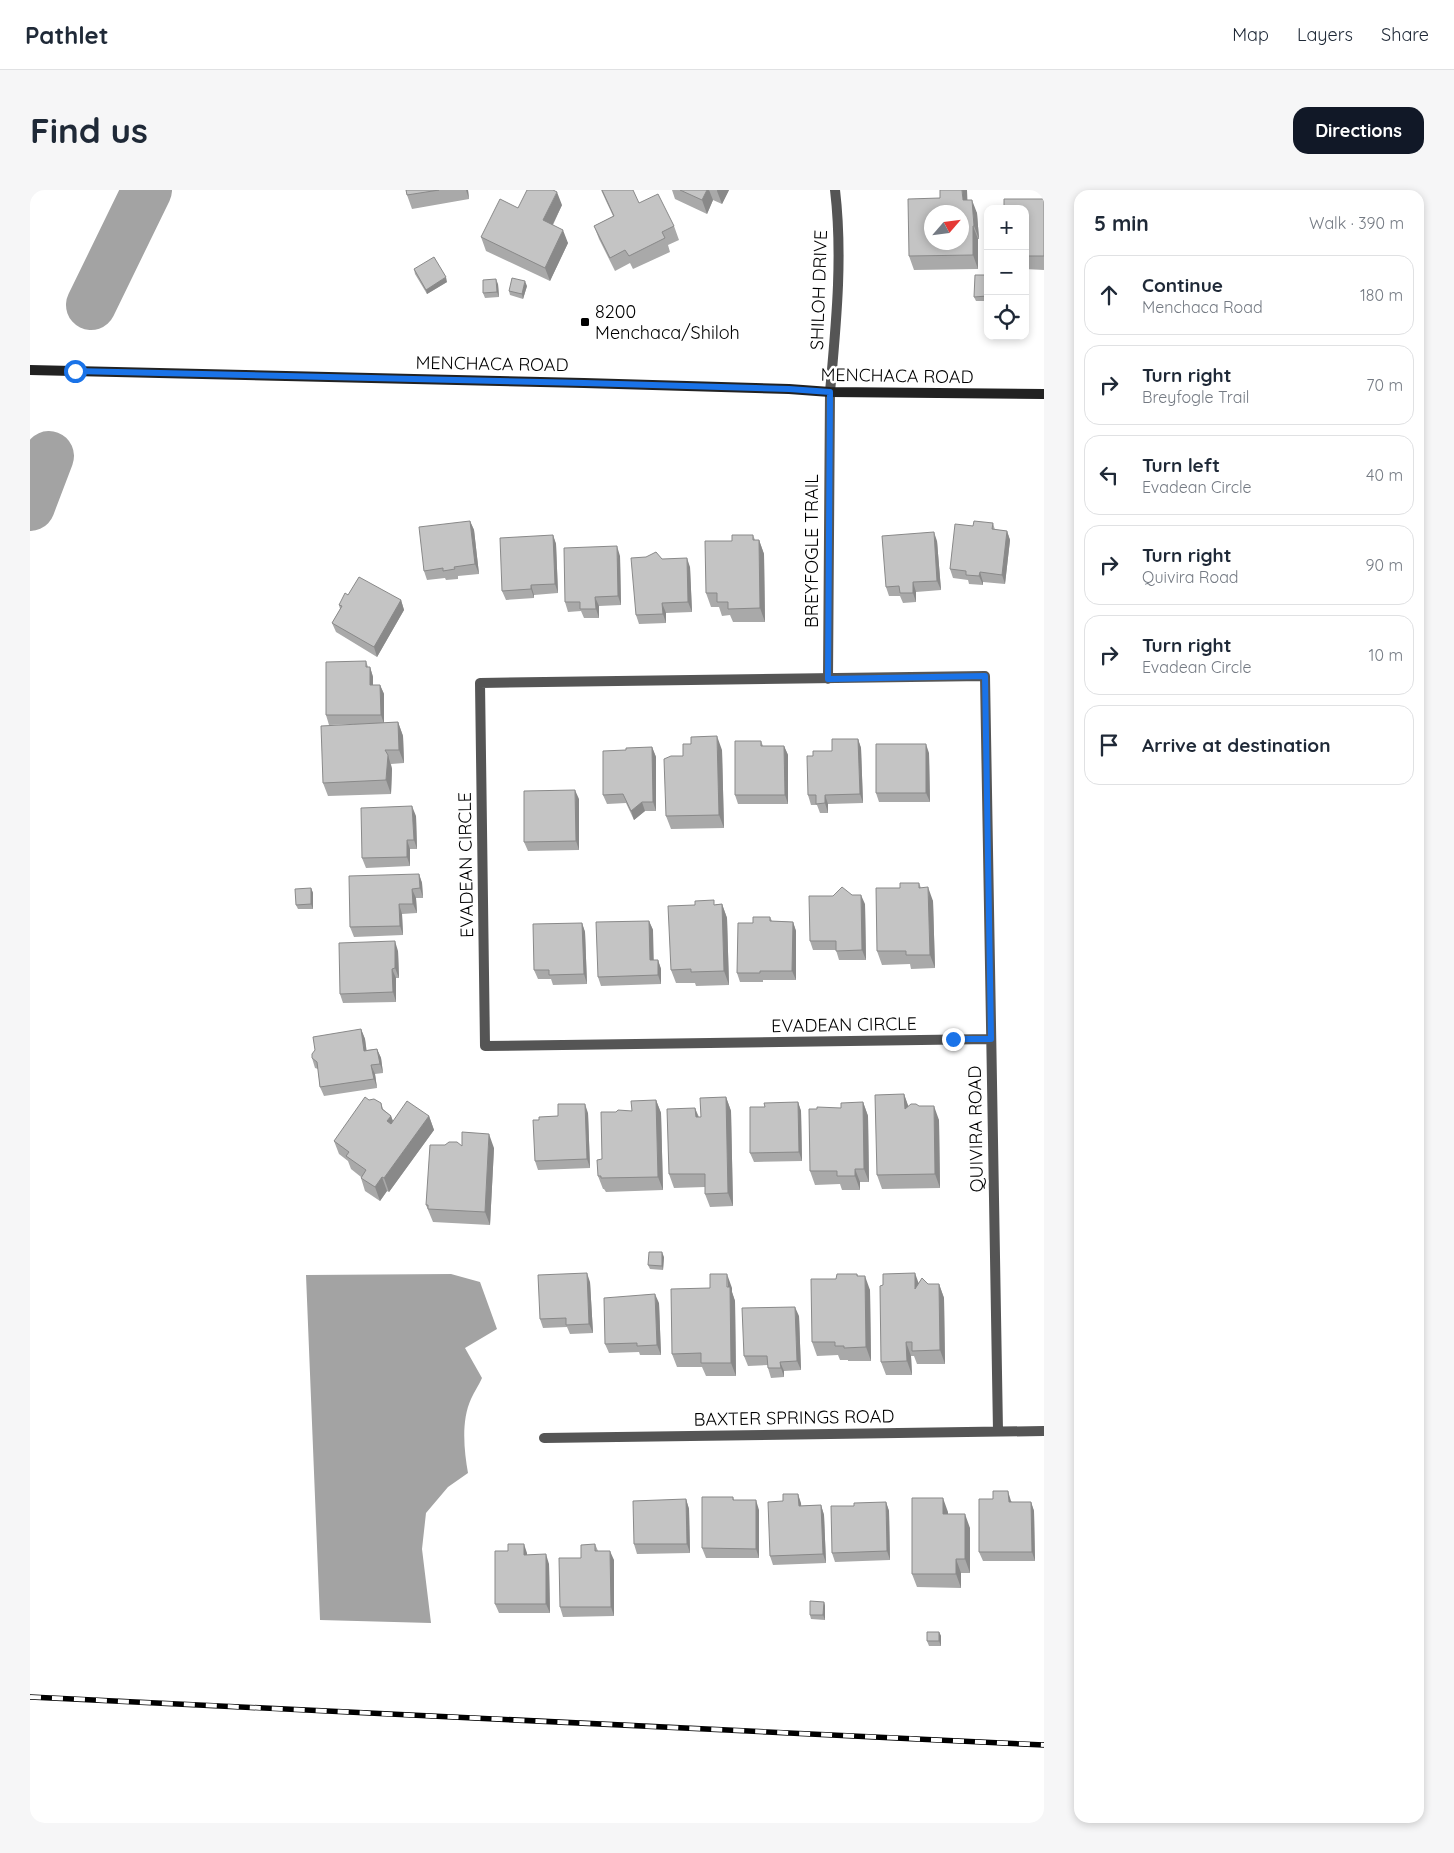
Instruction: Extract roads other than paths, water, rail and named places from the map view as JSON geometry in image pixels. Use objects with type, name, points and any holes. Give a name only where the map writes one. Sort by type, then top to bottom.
[{"type":"main road","name":"MENCHACA ROAD","points":[[30,370],[584,383],[830,392],[1044,394]]},
{"type":"street","name":"SHILOH DRIVE","points":[[830,392],[839,276],[839,219],[835,190]]},
{"type":"street","name":"BREYFOGLE TRAIL","points":[[828,679],[830,392]]},
{"type":"street","name":"EVADEAN CIRCLE","points":[[985,676],[480,683],[486,1046],[991,1039]]},
{"type":"street","name":"QUIVIRA ROAD","points":[[985,676],[998,1431]]},
{"type":"street","name":"BAXTER SPRINGS ROAD","points":[[544,1438],[1044,1431]]},
{"type":"waterway","points":[[91,305],[147,190]]},
{"type":"waterway","points":[[30,506],[49,456]]},
{"type":"railway","points":[[30,1697],[1044,1745]]},
{"type":"place","name":"8200 Menchaca/Shiloh","points":[[585,322]]}]
